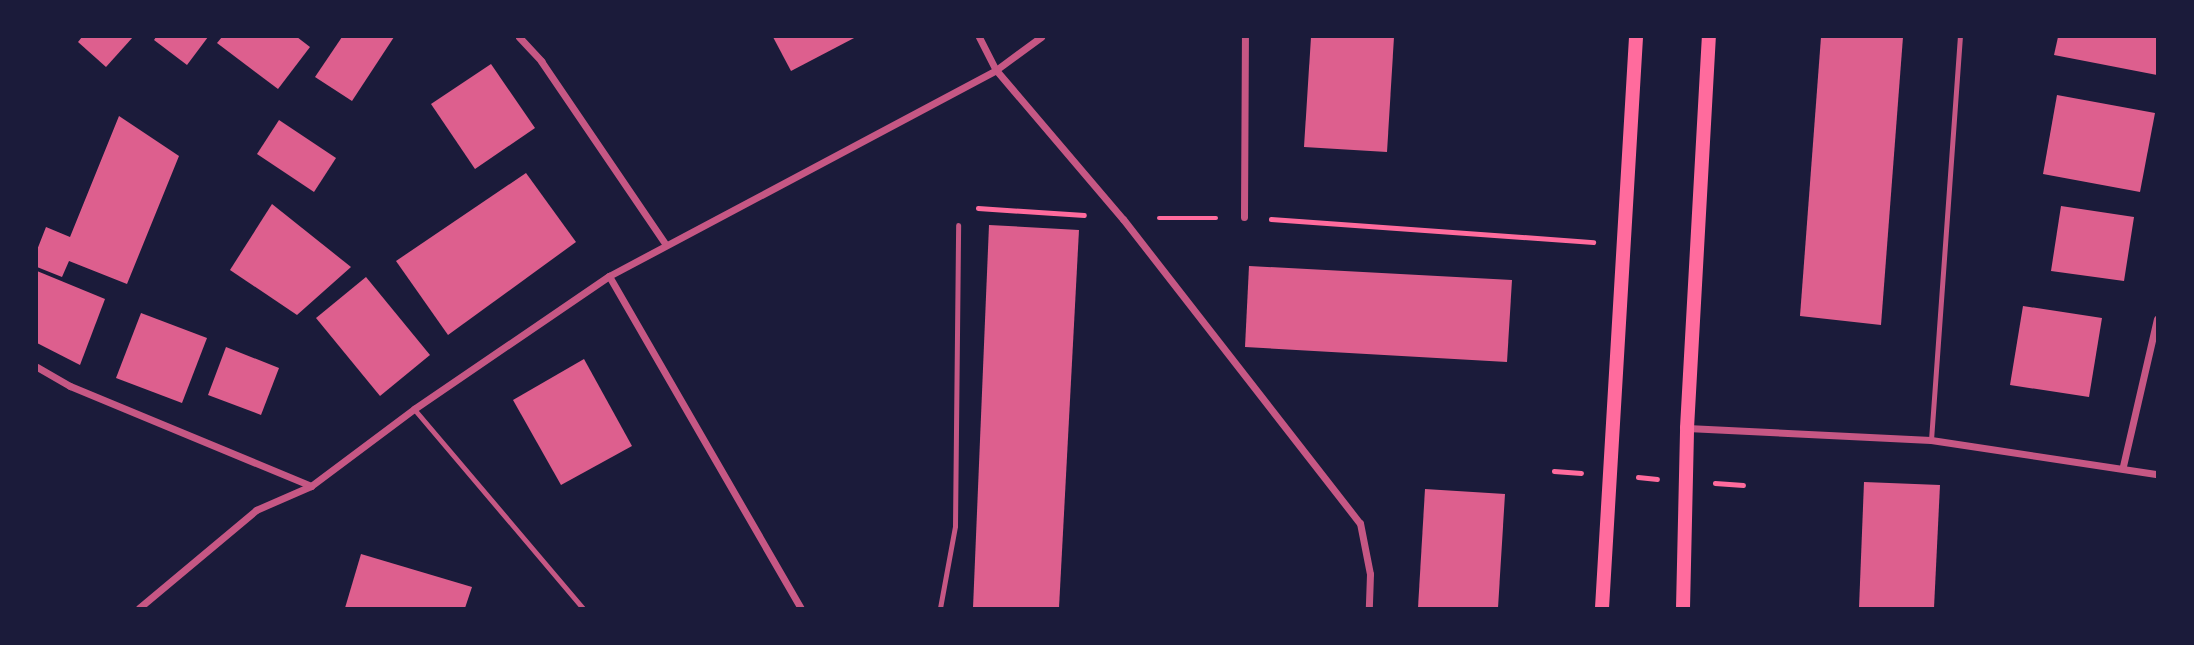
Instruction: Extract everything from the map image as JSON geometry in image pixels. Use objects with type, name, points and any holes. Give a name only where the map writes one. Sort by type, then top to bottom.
[{"type":"main road","points":[[1602,608],[1636,37]]},
{"type":"main road","points":[[1683,608],[1685,481],[1709,37]]},
{"type":"street","points":[[519,37],[541,61],[666,245]]},
{"type":"street","points":[[979,37],[996,70],[1123,219],[1360,523],[1370,574],[1370,608]]},
{"type":"street","points":[[139,608],[256,510],[311,486],[414,409],[609,276],[996,70],[1041,37]]},
{"type":"street","points":[[1244,218],[1245,37]]},
{"type":"street","points":[[609,276],[801,608]]},
{"type":"street","points":[[2123,466],[2157,319]]},
{"type":"street","points":[[37,367],[70,386],[311,486]]},
{"type":"street","points":[[1688,428],[1931,440],[2123,466],[2157,474]]},
{"type":"lane","points":[[1931,440],[1960,37]]},
{"type":"lane","points":[[940,608],[955,526],[958,225]]},
{"type":"lane","points":[[414,409],[583,608]]},
{"type":"path","points":[[958,225],[981,206],[1090,215]]},
{"type":"path","points":[[1158,218],[1244,218],[1622,244]]},
{"type":"path","points":[[1553,471],[1743,485]]},
{"type":"building","points":[[82,37],[133,37],[106,67],[78,42]]},
{"type":"building","points":[[156,37],[208,37],[187,65],[154,40]]},
{"type":"building","points":[[222,37],[297,37],[310,47],[278,89],[217,43]]},
{"type":"building","points":[[342,37],[394,37],[352,101],[315,77]]},
{"type":"building","points":[[773,37],[856,37],[791,71]]},
{"type":"building","points":[[1311,37],[1394,37],[1387,152],[1304,147]]},
{"type":"building","points":[[1821,37],[1903,37],[1881,325],[1800,316]]},
{"type":"building","points":[[2058,37],[2157,37],[2157,75],[2054,55]]},
{"type":"building","points":[[491,64],[535,128],[475,169],[431,104]]},
{"type":"building","points":[[2057,95],[2155,113],[2140,192],[2043,174]]},
{"type":"building","points":[[119,116],[179,156],[127,284],[69,261],[62,277],[37,267],[37,250],[46,227],[70,237]]},
{"type":"building","points":[[279,120],[336,158],[314,192],[257,154]]},
{"type":"building","points":[[526,173],[576,242],[448,335],[396,261]]},
{"type":"building","points":[[272,204],[351,267],[297,315],[230,270]]},
{"type":"building","points":[[2061,206],[2134,217],[2124,281],[2051,271]]},
{"type":"building","points":[[989,225],[1079,230],[1059,608],[973,608]]},
{"type":"building","points":[[1249,266],[1512,280],[1507,362],[1245,347]]},
{"type":"building","points":[[37,271],[105,299],[80,365],[37,343]]},
{"type":"building","points":[[366,277],[430,355],[380,396],[316,318]]},
{"type":"building","points":[[2023,306],[2102,318],[2089,397],[2010,385]]},
{"type":"building","points":[[141,313],[207,338],[182,403],[116,378]]},
{"type":"building","points":[[226,347],[279,368],[261,415],[208,395]]},
{"type":"building","points":[[584,359],[632,446],[561,485],[513,400]]},
{"type":"building","points":[[1864,482],[1940,485],[1934,608],[1859,608]]},
{"type":"building","points":[[1425,489],[1505,494],[1498,608],[1418,608]]},
{"type":"building","points":[[361,554],[472,587],[465,608],[345,608]]}]
